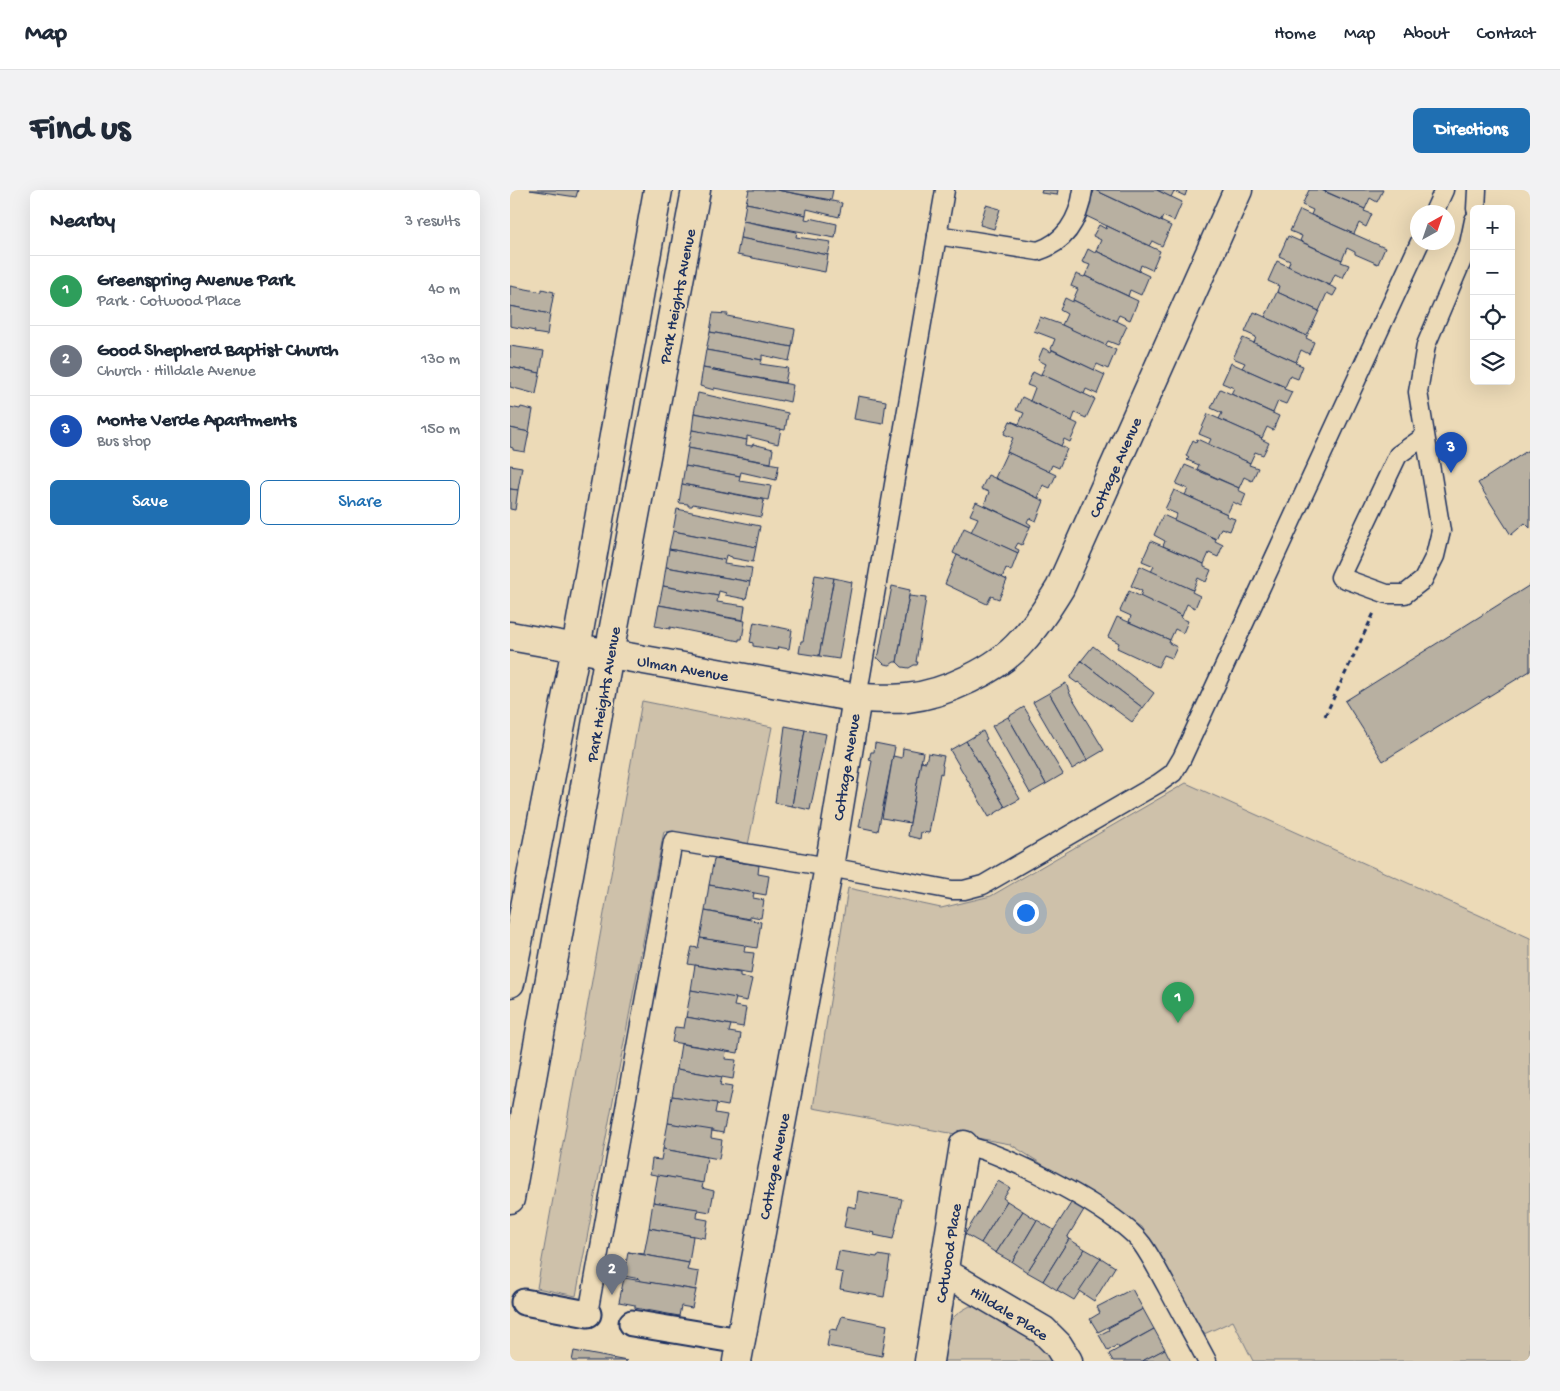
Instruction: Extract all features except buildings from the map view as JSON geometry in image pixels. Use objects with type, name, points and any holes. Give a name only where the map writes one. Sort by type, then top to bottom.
[{"type":"street","name":"Park Heights Avenue","points":[[510,983],[576,648],[658,190]]},
{"type":"street","name":"Park Heights Avenue","points":[[510,1199],[696,190]]},
{"type":"street","name":"Cottage Avenue","points":[[738,1351],[829,867],[857,698],[906,698],[939,692],[966,681],[995,664],[1021,643],[1044,614],[1060,588],[1238,190]]},
{"type":"street","name":"Ulman Avenue","points":[[510,636],[857,698]]},
{"type":"street","name":"Cotwood Place","points":[[928,1361],[964,1145]]},
{"type":"street","name":"Hilldale Place","points":[[944,1272],[1043,1330],[1058,1344],[1068,1361]]},
{"type":"street","points":[[524,1302],[588,1314]]},
{"type":"street","points":[[632,1322],[738,1351]]},
{"type":"lane","points":[[857,698],[945,190]]},
{"type":"lane","points":[[937,235],[1038,251],[1051,247],[1063,238],[1072,224],[1081,203],[1083,190]]},
{"type":"lane","points":[[1437,205],[1444,190]]},
{"type":"lane","points":[[1476,205],[1477,190]]},
{"type":"lane","points":[[1425,436],[1398,456],[1340,577],[1386,594],[1405,594],[1423,580],[1435,556],[1441,532],[1418,392],[1426,345],[1470,239]]},
{"type":"lane","points":[[588,1314],[673,841],[952,890],[964,890],[983,885],[1159,783],[1173,773],[1182,758],[1416,250]]},
{"type":"lane","points":[[964,1145],[980,1148],[1032,1171],[1113,1217],[1131,1232],[1150,1256],[1207,1361]]},
{"type":"path","points":[[1325,716],[1375,610]]},
{"type":"shaded area","points":[[642,701],[772,727],[748,845],[664,831],[576,1296],[537,1288]]},
{"type":"shaded area","points":[[1186,783],[1530,938],[1530,1361],[1253,1361],[1233,1321],[1204,1334],[1142,1227],[1010,1144],[813,1108],[848,888],[941,908],[991,896]]},
{"type":"shaded area","points":[[970,1306],[981,1307],[1044,1344],[1058,1361],[940,1361],[944,1335],[949,1323],[954,1317]]},
{"type":"place","name":"Monte Verde Apartments","points":[[1451,473]]},
{"type":"place","name":"Greenspring Avenue Park","points":[[1178,1023]]},
{"type":"place","name":"Good Shepherd Baptist Church","points":[[612,1295]]}]
